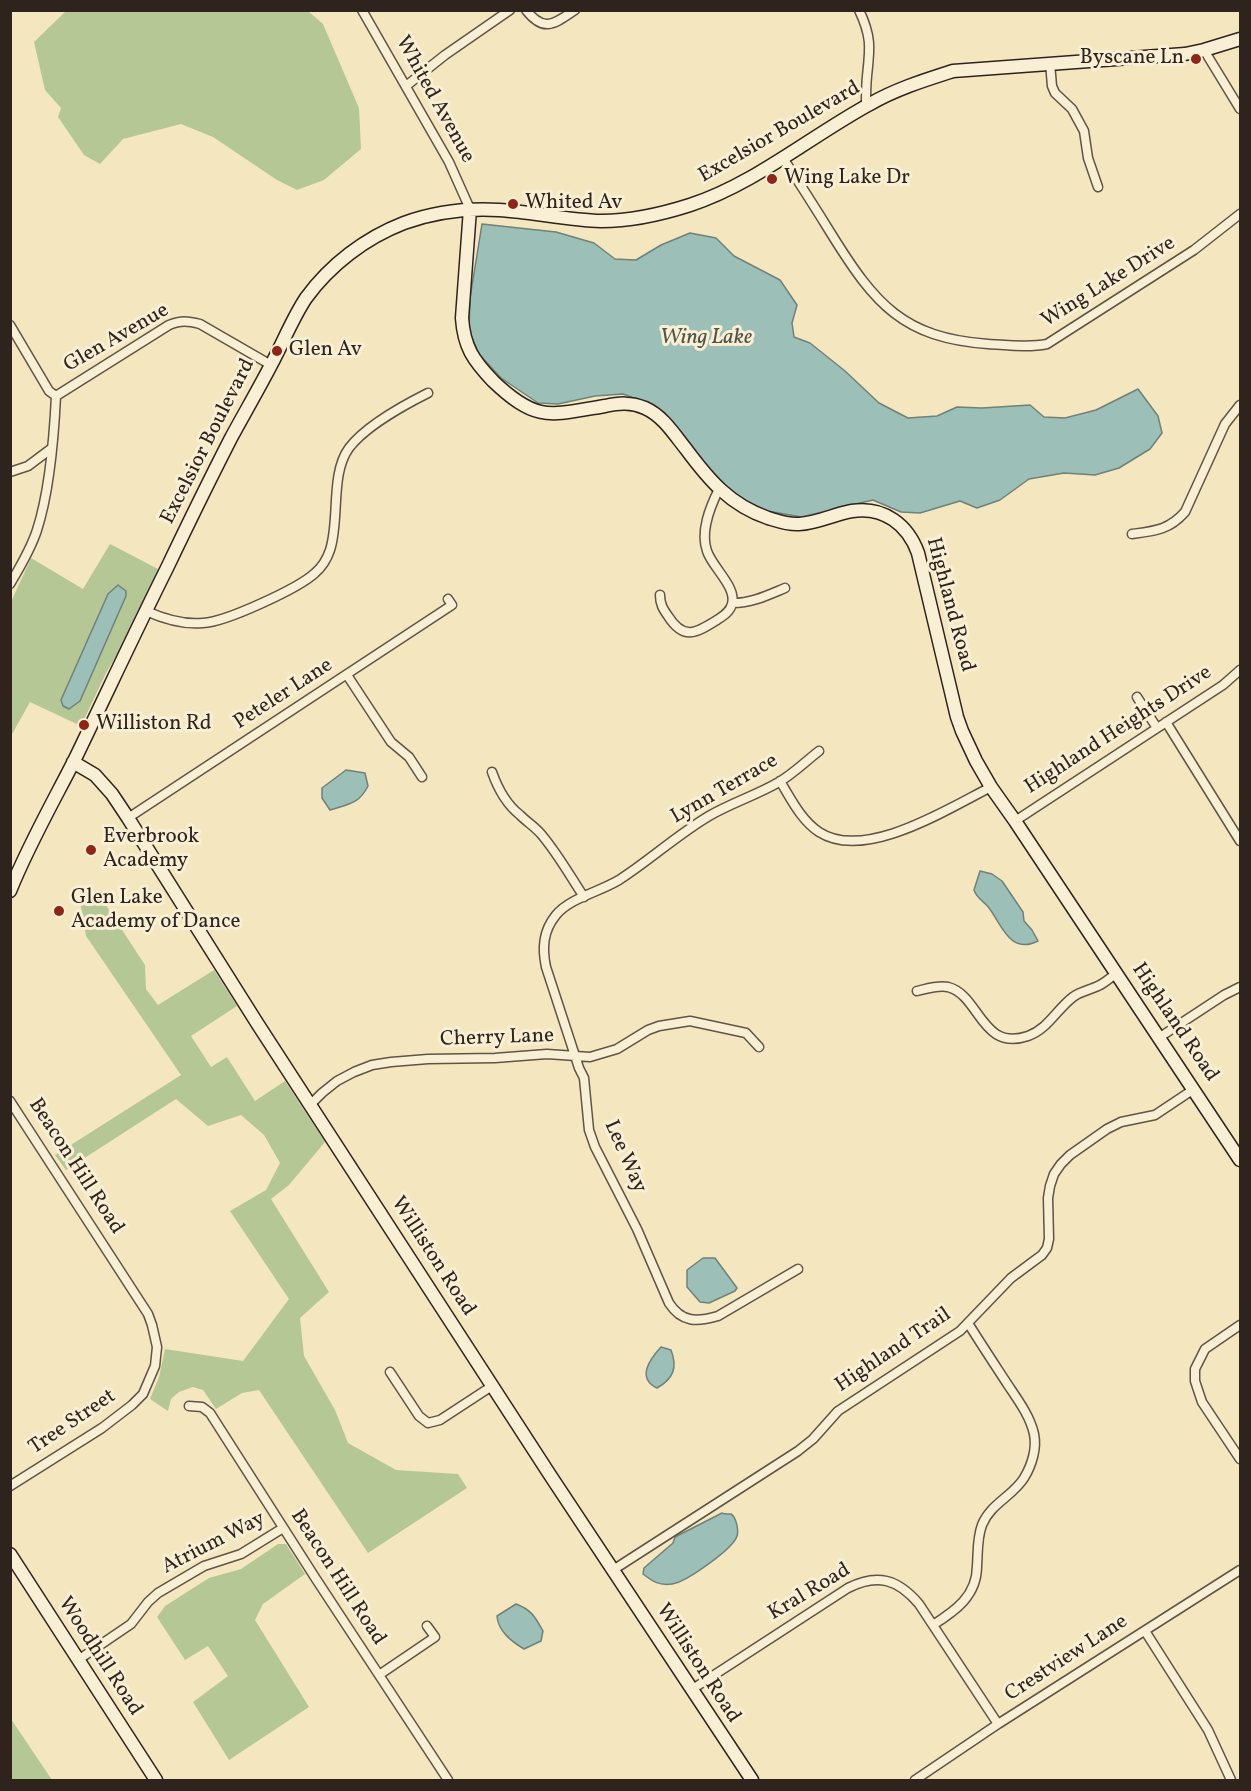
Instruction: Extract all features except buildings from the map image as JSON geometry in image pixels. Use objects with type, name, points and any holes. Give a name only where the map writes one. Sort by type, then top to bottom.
[{"type":"main road","name":"Excelsior Boulevard","points":[[10,891],[231,439],[296,315],[306,298],[333,267],[354,250],[403,223],[444,212],[471,209],[501,210],[604,221],[635,218],[694,204],[729,189],[887,95],[953,71],[1157,57],[1204,50],[1240,39]]},
{"type":"main road","name":"Highland Road","points":[[471,209],[462,318],[463,332],[469,352],[482,369],[516,400],[542,413],[568,413],[630,403],[651,411],[670,429],[719,489],[748,509],[796,525],[852,511],[865,511],[889,516],[908,531],[918,553],[957,717],[976,761],[991,787],[1240,1160]]},
{"type":"main road","name":"Williston Road","points":[[73,762],[95,775],[112,794],[492,1386],[752,1780]]},
{"type":"main road","name":"Woodhill Road","points":[[10,1554],[156,1780]]},
{"type":"street","name":"Whited Avenue","points":[[362,10],[449,162],[471,209]]},
{"type":"street","points":[[406,86],[445,55],[510,10]]},
{"type":"street","points":[[526,10],[535,21],[549,25],[575,10]]},
{"type":"street","points":[[859,10],[871,48],[866,106]]},
{"type":"street","points":[[1204,50],[1240,109]]},
{"type":"street","points":[[1050,63],[1052,86],[1055,93],[1072,109],[1084,131],[1088,158],[1098,187]]},
{"type":"street","name":"Wing Lake Drive","points":[[783,158],[853,269],[884,305],[923,331],[969,342],[1035,347],[1047,344],[1194,250],[1240,214]]},
{"type":"street","name":"Glen Avenue","points":[[10,326],[49,390],[56,396],[179,321],[200,324],[271,365]]},
{"type":"street","points":[[146,611],[189,624],[220,620],[303,582],[314,574],[324,563],[330,550],[339,477],[348,449],[369,429],[428,393]]},
{"type":"street","points":[[10,585],[30,548],[42,509],[55,428],[56,396]]},
{"type":"street","points":[[1132,534],[1166,528],[1176,522],[1185,512],[1225,424],[1240,405]]},
{"type":"street","points":[[10,472],[28,466],[52,448]]},
{"type":"street","points":[[660,595],[662,608],[677,629],[684,633],[701,630],[726,614],[733,603],[731,591],[707,553],[705,544],[707,518],[719,489]]},
{"type":"street","points":[[733,603],[746,603],[785,588]]},
{"type":"street","name":"Peteler Lane","points":[[128,818],[452,605],[448,599]]},
{"type":"street","name":"Highland Heights Drive","points":[[1015,821],[1223,685],[1240,670]]},
{"type":"street","points":[[347,675],[391,742],[409,757],[422,777]]},
{"type":"street","points":[[1137,697],[1156,728]]},
{"type":"street","points":[[1166,722],[1240,841]]},
{"type":"street","name":"Lynn Terrace","points":[[619,879],[704,819],[780,781],[819,751]]},
{"type":"street","points":[[492,772],[497,788],[506,802],[539,831],[584,897]]},
{"type":"street","name":"Highland Heights Drive","points":[[780,781],[810,825],[829,837],[851,842],[878,838],[912,826],[991,787]]},
{"type":"street","name":"Lee Way","points":[[619,879],[568,904],[548,925],[544,939],[543,953],[546,967],[584,1078],[589,1130],[596,1147],[637,1229],[669,1302],[681,1316],[690,1320],[718,1316],[798,1269]]},
{"type":"street","points":[[916,991],[940,987],[951,988],[963,997],[995,1034],[1014,1038],[1037,1032],[1078,993],[1099,986],[1117,973]]},
{"type":"street","points":[[1160,1038],[1224,995],[1240,987]]},
{"type":"street","name":"Cherry Lane","points":[[311,1104],[337,1081],[372,1065],[391,1062],[547,1054],[590,1057],[628,1044],[648,1030],[659,1026],[690,1021],[746,1033],[759,1047]]},
{"type":"street","name":"Highland Trail","points":[[613,1570],[798,1450],[813,1439],[838,1411],[960,1331],[1011,1278],[1035,1261],[1047,1248],[1050,1186],[1053,1174],[1061,1164],[1107,1129],[1121,1122],[1155,1115],[1194,1089]]},
{"type":"street","name":"Beacon Hill Road","points":[[10,1101],[148,1314],[157,1347]]},
{"type":"street","points":[[933,1625],[957,1609],[967,1598],[976,1577],[979,1535],[983,1523],[989,1512],[1018,1486],[1032,1463],[1034,1449],[1034,1435],[1024,1410],[968,1323]]},
{"type":"street","points":[[1240,1325],[1205,1349],[1196,1369],[1195,1381],[1202,1402],[1240,1459]]},
{"type":"street","name":"Tree Street","points":[[10,1486],[102,1428],[132,1405],[143,1394],[155,1366],[157,1347]]},
{"type":"street","points":[[390,1372],[419,1416],[428,1423],[440,1420],[492,1386]]},
{"type":"street","name":"Beacon Hill Road","points":[[189,1406],[202,1407],[210,1413],[448,1780]]},
{"type":"street","name":"Atrium Way","points":[[78,1660],[130,1624],[158,1593],[204,1566],[241,1554],[283,1528]]},
{"type":"street","name":"Crestview Lane","points":[[915,1780],[998,1724],[1240,1570]]},
{"type":"street","name":"Kral Road","points":[[691,1690],[848,1588],[873,1579],[900,1585],[910,1594],[998,1724]]},
{"type":"street","points":[[379,1675],[435,1637],[428,1626]]},
{"type":"street","points":[[1145,1631],[1208,1730],[1231,1780]]},
{"type":"green space","points":[[67,10],[308,11],[323,24],[359,108],[361,149],[324,180],[297,190],[277,180],[213,137],[181,124],[123,139],[100,164],[84,155],[58,117],[61,108],[45,90],[34,42]]},
{"type":"green space","points":[[110,544],[160,570],[130,633],[106,673],[81,726],[30,702],[11,736],[11,602],[31,558],[83,589]]},
{"type":"green space","points":[[96,890],[145,965],[146,989],[158,1005],[214,970],[237,1006],[191,1036],[211,1067],[227,1057],[255,1101],[285,1081],[325,1142],[289,1185],[271,1199],[329,1292],[300,1318],[304,1356],[335,1410],[348,1443],[396,1470],[458,1474],[467,1488],[368,1553],[259,1390],[242,1393],[216,1409],[203,1390],[193,1387],[179,1392],[171,1399],[168,1411],[150,1399],[159,1377],[165,1349],[243,1361],[289,1299],[230,1211],[266,1190],[280,1163],[264,1135],[241,1115],[208,1126],[176,1099],[66,1170],[55,1155],[181,1075],[86,936],[80,901]]},
{"type":"green space","points":[[278,1544],[286,1544],[305,1574],[263,1604],[255,1620],[309,1707],[229,1760],[193,1702],[228,1676],[208,1646],[185,1660],[157,1617],[165,1606],[209,1578],[241,1569]]},
{"type":"green space","points":[[11,1719],[52,1780],[11,1780]]},
{"type":"water","name":"Wing Lake","points":[[482,224],[556,232],[594,243],[615,259],[636,260],[661,245],[690,233],[716,238],[734,256],[780,280],[797,305],[792,323],[794,337],[810,343],[845,371],[879,403],[908,418],[937,416],[957,407],[1030,405],[1044,417],[1065,418],[1096,410],[1138,389],[1158,416],[1162,433],[1150,449],[1119,468],[1095,475],[1064,473],[1029,479],[1000,500],[977,508],[960,501],[920,513],[901,512],[873,500],[801,517],[768,511],[744,500],[724,486],[703,464],[669,421],[650,404],[623,394],[595,396],[558,404],[538,403],[501,378],[479,354],[469,330],[470,298]]},
{"type":"water","points":[[118,585],[126,591],[126,596],[80,701],[69,709],[63,706],[61,700],[108,594]]},
{"type":"water","points":[[346,770],[365,773],[368,786],[357,800],[330,810],[322,798],[322,788]]},
{"type":"water","points":[[980,871],[992,874],[1002,881],[1023,912],[1024,921],[1038,941],[1020,944],[1003,930],[989,908],[975,893]]},
{"type":"water","points":[[703,1258],[715,1258],[737,1288],[735,1291],[709,1303],[700,1302],[687,1287],[687,1270]]},
{"type":"water","points":[[661,1347],[671,1350],[674,1368],[667,1381],[657,1388],[647,1379],[646,1374],[649,1363]]},
{"type":"water","points":[[722,1513],[733,1516],[738,1533],[734,1542],[708,1564],[672,1584],[656,1582],[643,1574],[644,1568],[673,1543],[675,1537]]},
{"type":"water","points":[[516,1604],[532,1614],[543,1631],[541,1641],[524,1649],[506,1635],[497,1616]]},
{"type":"place","name":"Byscane Ln","points":[[1196,59]]},
{"type":"place","name":"Wing Lake Dr","points":[[772,179]]},
{"type":"place","name":"Whited Av","points":[[513,204]]},
{"type":"place","name":"Glen Av","points":[[277,351]]},
{"type":"place","name":"Williston Rd","points":[[84,725]]},
{"type":"place","name":"Everbrook Academy","points":[[91,850]]},
{"type":"place","name":"Glen Lake Academy of Dance","points":[[59,911]]}]
